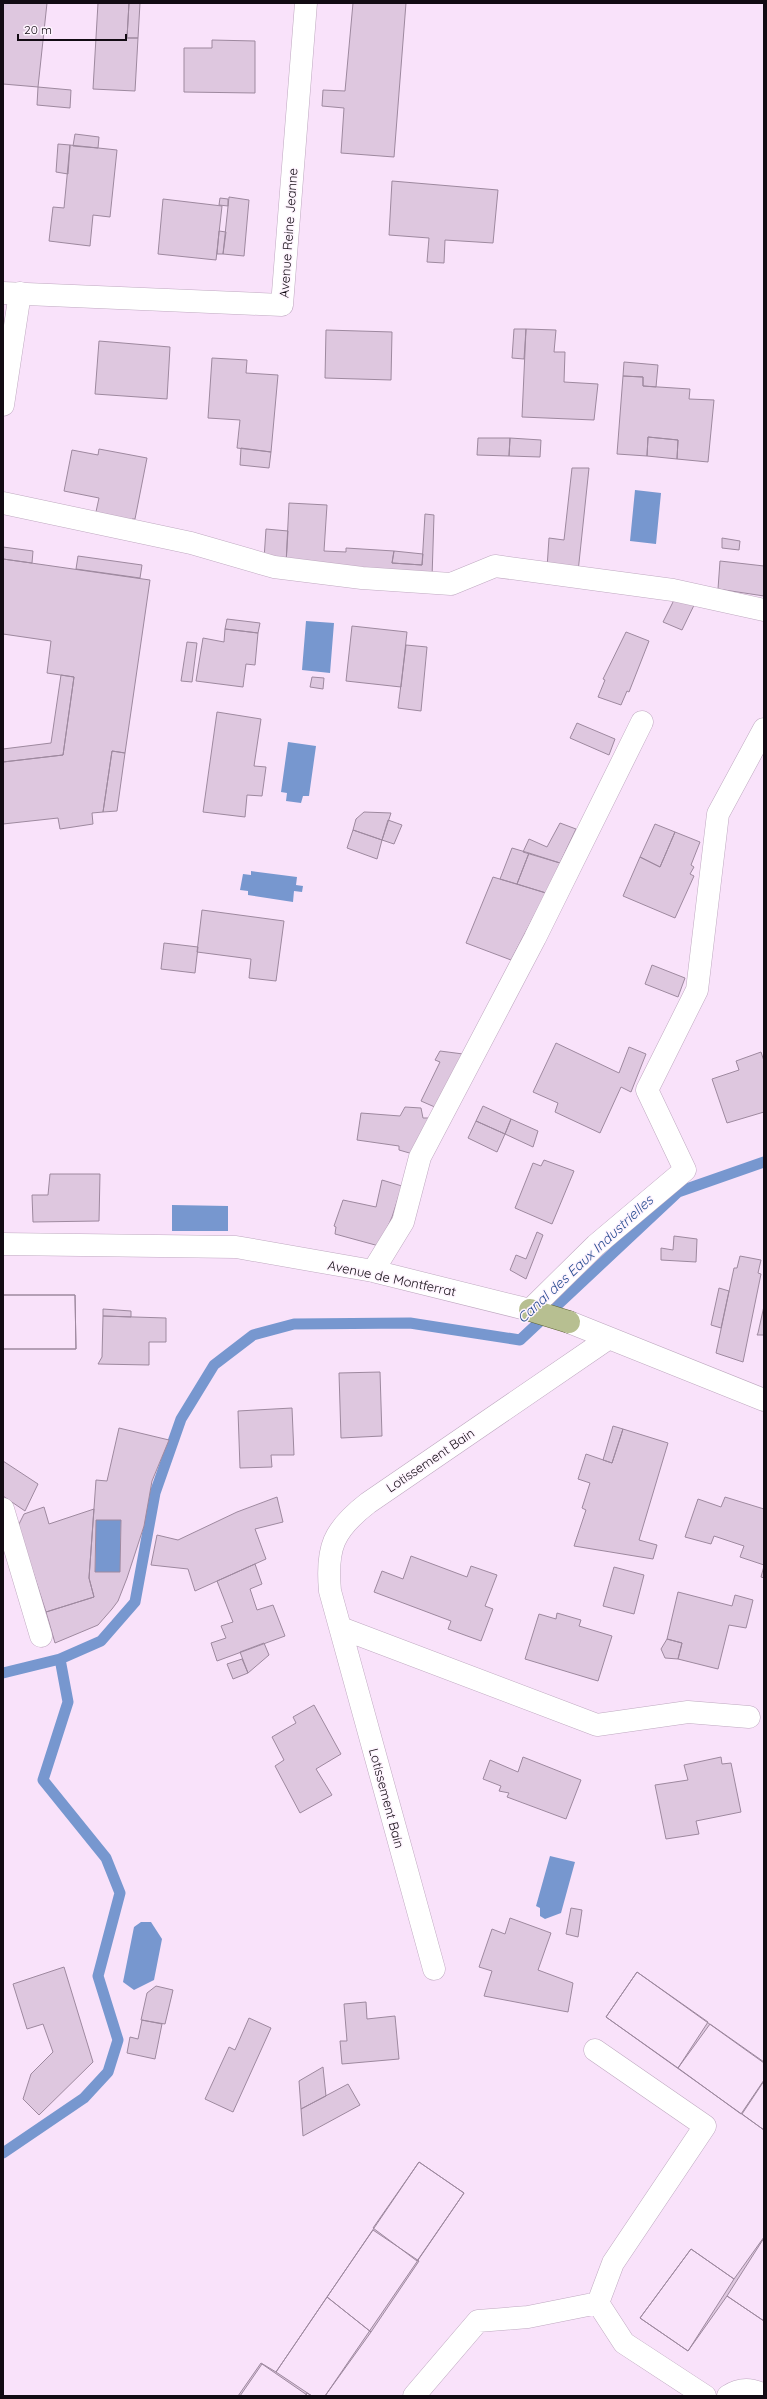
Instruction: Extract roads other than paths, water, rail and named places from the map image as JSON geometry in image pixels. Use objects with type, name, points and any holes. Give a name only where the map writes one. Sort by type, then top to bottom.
[{"type":"main road","name":"Avenue de Montferrat","points":[[531,1311],[569,1322]]},
{"type":"street","name":"Avenue Reine Jeanne","points":[[12,293],[282,305],[306,3]]},
{"type":"street","points":[[3,405],[12,293]]},
{"type":"street","points":[[3,504],[191,542],[274,567],[362,578],[451,584],[495,566],[674,590],[764,610]]},
{"type":"street","points":[[373,1272],[403,1222],[420,1157],[535,938],[642,722]]},
{"type":"street","points":[[531,1311],[596,1244],[685,1170],[647,1090],[698,990],[718,814],[764,729]]},
{"type":"street","name":"Avenue de Montferrat","points":[[3,1244],[236,1247],[373,1272],[531,1311]]},
{"type":"street","name":"Avenue de Montferrat","points":[[569,1322],[764,1400]]},
{"type":"street","name":"Lotissement Bain","points":[[434,1969],[330,1591],[328,1564],[335,1537],[349,1518],[609,1338]]},
{"type":"street","points":[[3,1509],[41,1636]]},
{"type":"street","points":[[341,1628],[597,1725],[688,1712],[749,1717]]},
{"type":"street","points":[[595,2050],[705,2126],[613,2264],[598,2303]]},
{"type":"street","points":[[414,2396],[478,2321],[528,2317],[598,2303]]},
{"type":"street","points":[[598,2303],[624,2343],[705,2396]]},
{"type":"street","points":[[728,2396],[737,2390],[747,2389],[764,2395]]},
{"type":"water","points":[[635,490],[661,493],[656,544],[630,541]]},
{"type":"water","points":[[306,621],[334,623],[330,673],[302,670]]},
{"type":"water","points":[[288,742],[316,746],[309,796],[303,796],[301,803],[286,801],[287,793],[281,792]]},
{"type":"water","points":[[251,871],[297,877],[296,885],[303,886],[302,892],[294,891],[293,902],[248,895],[248,891],[240,890],[243,874],[251,875]]},
{"type":"water","points":[[172,1205],[228,1206],[228,1231],[172,1231]]},
{"type":"water","points":[[96,1520],[121,1520],[120,1572],[95,1572]]},
{"type":"water","points":[[550,1856],[575,1862],[561,1913],[545,1919],[540,1916],[540,1908],[536,1906]]},
{"type":"water","points":[[141,1922],[151,1922],[162,1939],[154,1980],[134,1990],[123,1982],[134,1927]]},
{"type":"waterway","name":"Canal des Eaux Industrielles","points":[[3,1673],[60,1659],[101,1641],[135,1602],[155,1493],[181,1419],[214,1365],[253,1335],[294,1324],[410,1323],[520,1340],[678,1192],[764,1162]]},
{"type":"waterway","points":[[3,2153],[84,2098],[108,2072],[118,2040],[98,1976],[120,1893],[106,1858],[43,1780],[68,1702],[60,1659]]}]
